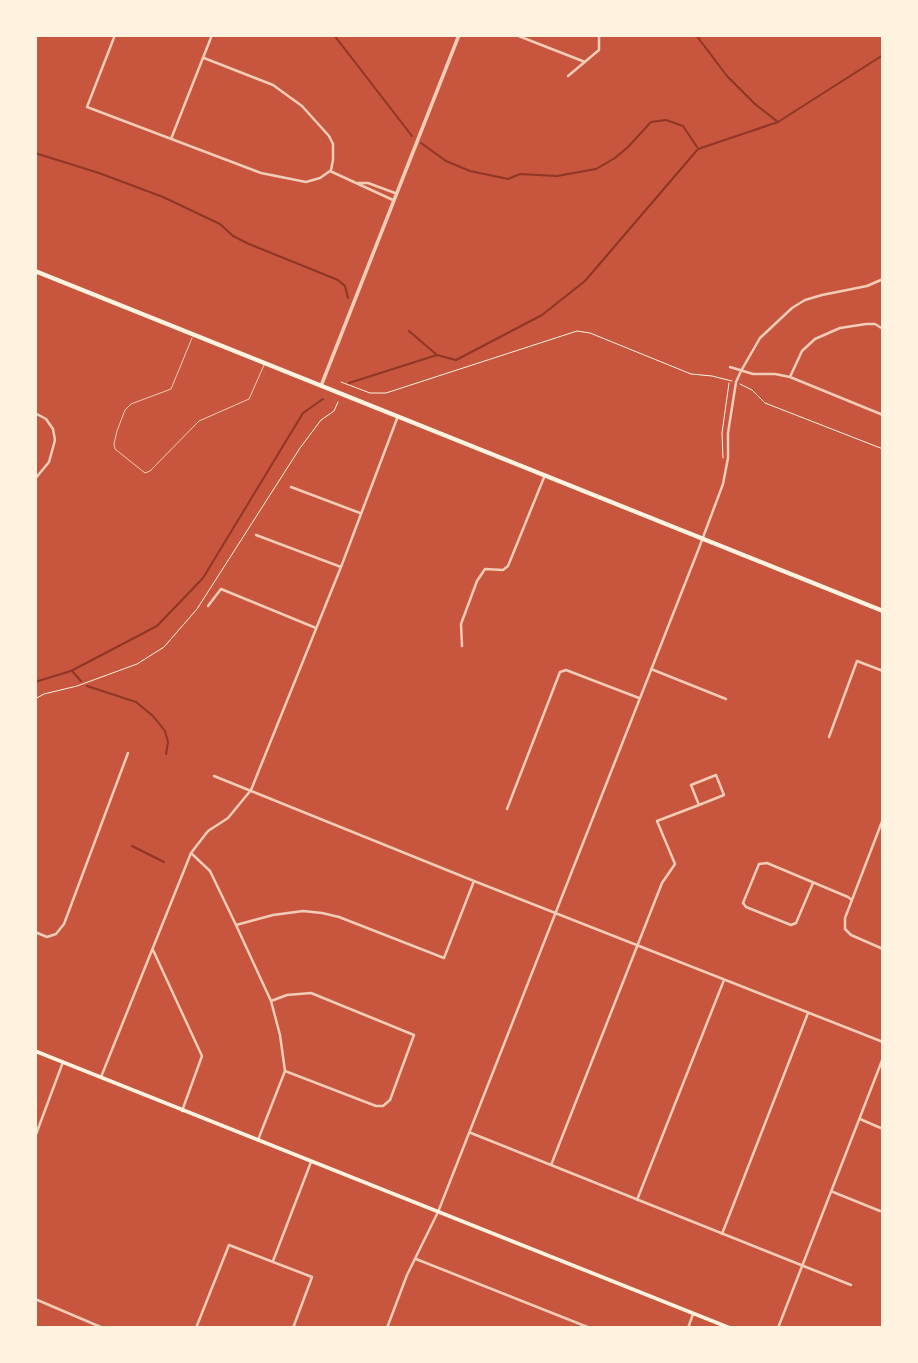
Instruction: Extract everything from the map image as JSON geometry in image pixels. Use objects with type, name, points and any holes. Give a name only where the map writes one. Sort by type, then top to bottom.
[{"type":"main road","points":[[35,271],[883,611]]},
{"type":"main road","points":[[35,1051],[730,1328]]},
{"type":"street","points":[[115,35],[87,107],[240,165],[280,177],[306,182],[320,178],[330,171],[333,160],[329,136],[302,106],[273,85],[204,58]]},
{"type":"street","points":[[172,139],[212,35]]},
{"type":"street","points":[[321,386],[459,35]]},
{"type":"street","points":[[516,35],[584,62]]},
{"type":"street","points":[[568,76],[599,50],[599,35]]},
{"type":"street","points":[[330,171],[358,183],[366,190],[393,200]]},
{"type":"street","points":[[358,183],[368,183],[396,193]]},
{"type":"street","points":[[387,1328],[407,1275],[438,1212],[470,1132],[723,484],[736,382],[741,371],[760,338],[792,308],[805,300],[867,286],[883,279]]},
{"type":"street","points":[[790,377],[802,351],[816,339],[840,328],[866,324],[875,324],[883,329]]},
{"type":"street","points":[[730,367],[753,374],[790,377],[883,415]]},
{"type":"street","points":[[35,413],[46,419],[55,440],[49,462],[35,479]]},
{"type":"street","points":[[101,1077],[191,853],[208,831],[228,818],[251,790],[341,567],[398,416]]},
{"type":"street","points":[[462,646],[461,624],[477,580],[485,569],[503,570],[508,566],[545,475]]},
{"type":"street","points":[[291,487],[361,514]]},
{"type":"street","points":[[256,535],[341,567]]},
{"type":"street","points":[[208,606],[221,589],[316,628]]},
{"type":"street","points":[[829,737],[857,661],[883,671]]},
{"type":"street","points":[[651,669],[726,699]]},
{"type":"street","points":[[507,809],[560,672],[566,670],[639,698]]},
{"type":"street","points":[[35,932],[47,937],[56,934],[64,923],[128,753]]},
{"type":"street","points":[[551,1165],[662,883],[675,864],[657,821],[699,805],[724,795],[716,775],[691,785],[699,805]]},
{"type":"street","points":[[214,776],[883,1042]]},
{"type":"street","points":[[883,819],[845,918],[845,929],[851,935],[883,949]]},
{"type":"street","points":[[191,853],[209,871],[236,925],[271,1001],[280,1035],[285,1071],[258,1141]]},
{"type":"street","points":[[813,883],[796,923],[791,925],[746,908],[743,903],[760,864],[767,863],[813,883],[852,900]]},
{"type":"street","points":[[236,925],[273,915],[303,911],[322,913],[340,917],[444,958],[474,881]]},
{"type":"street","points":[[153,950],[202,1056],[182,1111]]},
{"type":"street","points":[[637,1200],[724,980]]},
{"type":"street","points":[[271,1001],[287,995],[311,993],[414,1035],[390,1100],[383,1105],[376,1106],[285,1071]]},
{"type":"street","points":[[722,1234],[808,1013]]},
{"type":"street","points":[[778,1328],[883,1059]]},
{"type":"street","points":[[35,1137],[63,1062]]},
{"type":"street","points":[[860,1119],[883,1129]]},
{"type":"street","points":[[470,1132],[851,1285]]},
{"type":"street","points":[[273,1261],[311,1162]]},
{"type":"street","points":[[833,1192],[880,1211]]},
{"type":"street","points":[[197,1328],[229,1245],[312,1277],[293,1328]]},
{"type":"street","points":[[416,1259],[590,1328]]},
{"type":"street","points":[[35,1299],[103,1328]]},
{"type":"street","points":[[688,1328],[693,1314]]},
{"type":"lane","points":[[194,335],[170,389],[131,404],[125,410],[117,431],[114,443],[116,449],[145,473],[199,421],[249,398],[265,363]]},
{"type":"path","points":[[341,382],[370,393],[386,393],[577,331],[691,374],[709,375],[736,382],[748,387],[765,403],[883,449]]},
{"type":"path","points":[[723,460],[722,433],[730,381]]},
{"type":"path","points":[[35,699],[137,664],[164,647],[197,609],[300,449],[321,420],[334,411],[338,402]]},
{"type":"waterway","points":[[334,35],[412,136]]},
{"type":"waterway","points":[[696,35],[727,76],[778,122]]},
{"type":"waterway","points":[[349,383],[437,355],[456,360],[542,315],[585,281],[698,149],[778,122],[883,55]]},
{"type":"waterway","points":[[421,143],[446,161],[470,171],[508,179],[520,174],[557,176],[596,169],[628,147],[651,122],[666,120],[683,126],[697,147]]},
{"type":"waterway","points":[[35,153],[163,197],[220,224],[233,236],[249,244],[338,280],[345,286],[348,298]]},
{"type":"waterway","points":[[409,331],[437,355]]},
{"type":"waterway","points":[[35,682],[71,671],[157,626],[203,578],[303,413],[323,399]]},
{"type":"waterway","points":[[72,671],[81,681]]},
{"type":"waterway","points":[[87,686],[136,702],[153,716],[165,731],[168,742],[166,754]]},
{"type":"waterway","points":[[132,846],[164,862]]}]
